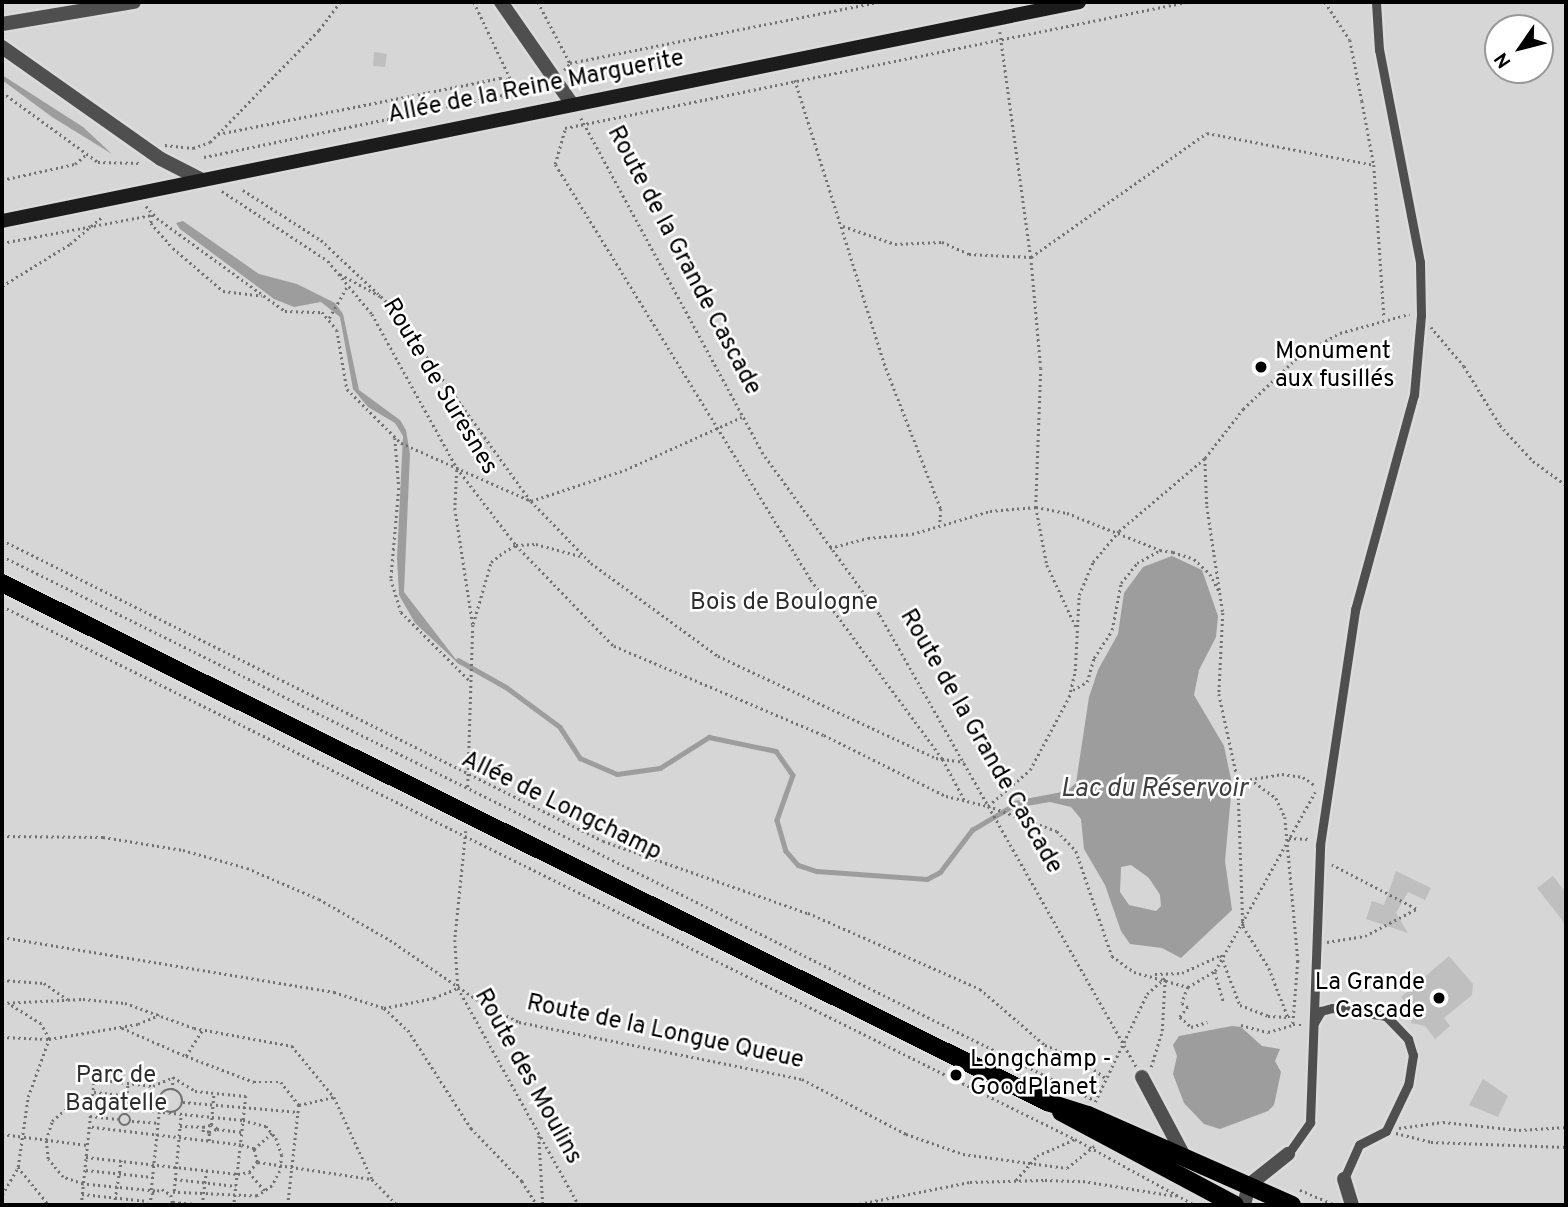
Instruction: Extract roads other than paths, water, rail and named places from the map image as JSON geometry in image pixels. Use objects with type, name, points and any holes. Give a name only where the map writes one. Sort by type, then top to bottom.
[{"type":"main road","name":"Allée de la Reine Marguerite","points":[[2,221],[1079,2]]},
{"type":"main road","name":"Allée de Longchamp","points":[[2,583],[1047,1102],[1249,1185],[1295,1197]]},
{"type":"main road","name":"Allée de Longchamp","points":[[1047,1102],[1082,1127],[1234,1205]]},
{"type":"street","points":[[2,24],[134,2]]},
{"type":"street","points":[[501,2],[572,104]]},
{"type":"street","points":[[2,47],[155,155],[200,179]]},
{"type":"street","points":[[1141,1076],[1185,1158]]},
{"type":"street","points":[[1244,1205],[1249,1185],[1288,1154]]},
{"type":"street","points":[[1345,1179],[1352,1205]]},
{"type":"lane","points":[[1288,1154],[1310,1122],[1321,840],[1355,610],[1414,395],[1421,315],[1420,262],[1379,50],[1376,2]]},
{"type":"lane","points":[[1313,1025],[1321,1011],[1364,1009],[1386,1016],[1408,1039],[1413,1055],[1408,1085],[1388,1135],[1359,1145],[1345,1179]]},
{"type":"water","points":[[2,75],[83,127],[112,154],[52,117],[2,80]]},
{"type":"water","points":[[183,221],[259,274],[297,284],[335,303],[343,314],[359,390],[400,420],[406,430],[410,454],[404,592],[461,666],[415,623],[399,595],[397,558],[403,436],[395,423],[368,407],[353,389],[340,317],[321,302],[294,307],[274,299],[180,229],[176,223]]},
{"type":"water","name":"Lac du Réservoir","points":[[1172,556],[1202,570],[1218,616],[1216,637],[1199,670],[1194,695],[1224,746],[1232,784],[1225,861],[1232,910],[1181,958],[1162,948],[1130,944],[1121,931],[1105,885],[1084,849],[1081,819],[1071,807],[1050,802],[1008,809],[1009,802],[1067,791],[1076,783],[1089,697],[1098,670],[1118,634],[1124,593],[1143,567]],"holes":[[[1131,865],[1159,885],[1161,906],[1156,911],[1129,905],[1120,892],[1121,867]]]},
{"type":"water","name":"La Grande Cascade","points":[[1232,1026],[1241,1027],[1262,1046],[1280,1049],[1275,1061],[1281,1072],[1274,1105],[1268,1111],[1220,1129],[1204,1124],[1184,1103],[1173,1074],[1177,1056],[1173,1045],[1179,1036]]},
{"type":"waterway","points":[[458,660],[506,687],[560,727],[580,758],[617,774],[660,768],[709,737],[776,751],[793,775],[777,820],[786,851],[798,865],[817,871],[927,879],[940,872],[972,830],[1014,805]]},
{"type":"waterway","points":[[1150,875],[1163,894]]},
{"type":"place","name":"Monument aux fusillés","points":[[1261,367]]},
{"type":"place","name":"La Grande Cascade","points":[[1439,998]]},
{"type":"place","name":"Longchamp - GoodPlanet","points":[[956,1075]]},
{"type":"park label","name":"Bois de Boulogne","points":[[784,604]]},
{"type":"park label","name":"Parc de Bagatelle","points":[[116,1091]]}]
